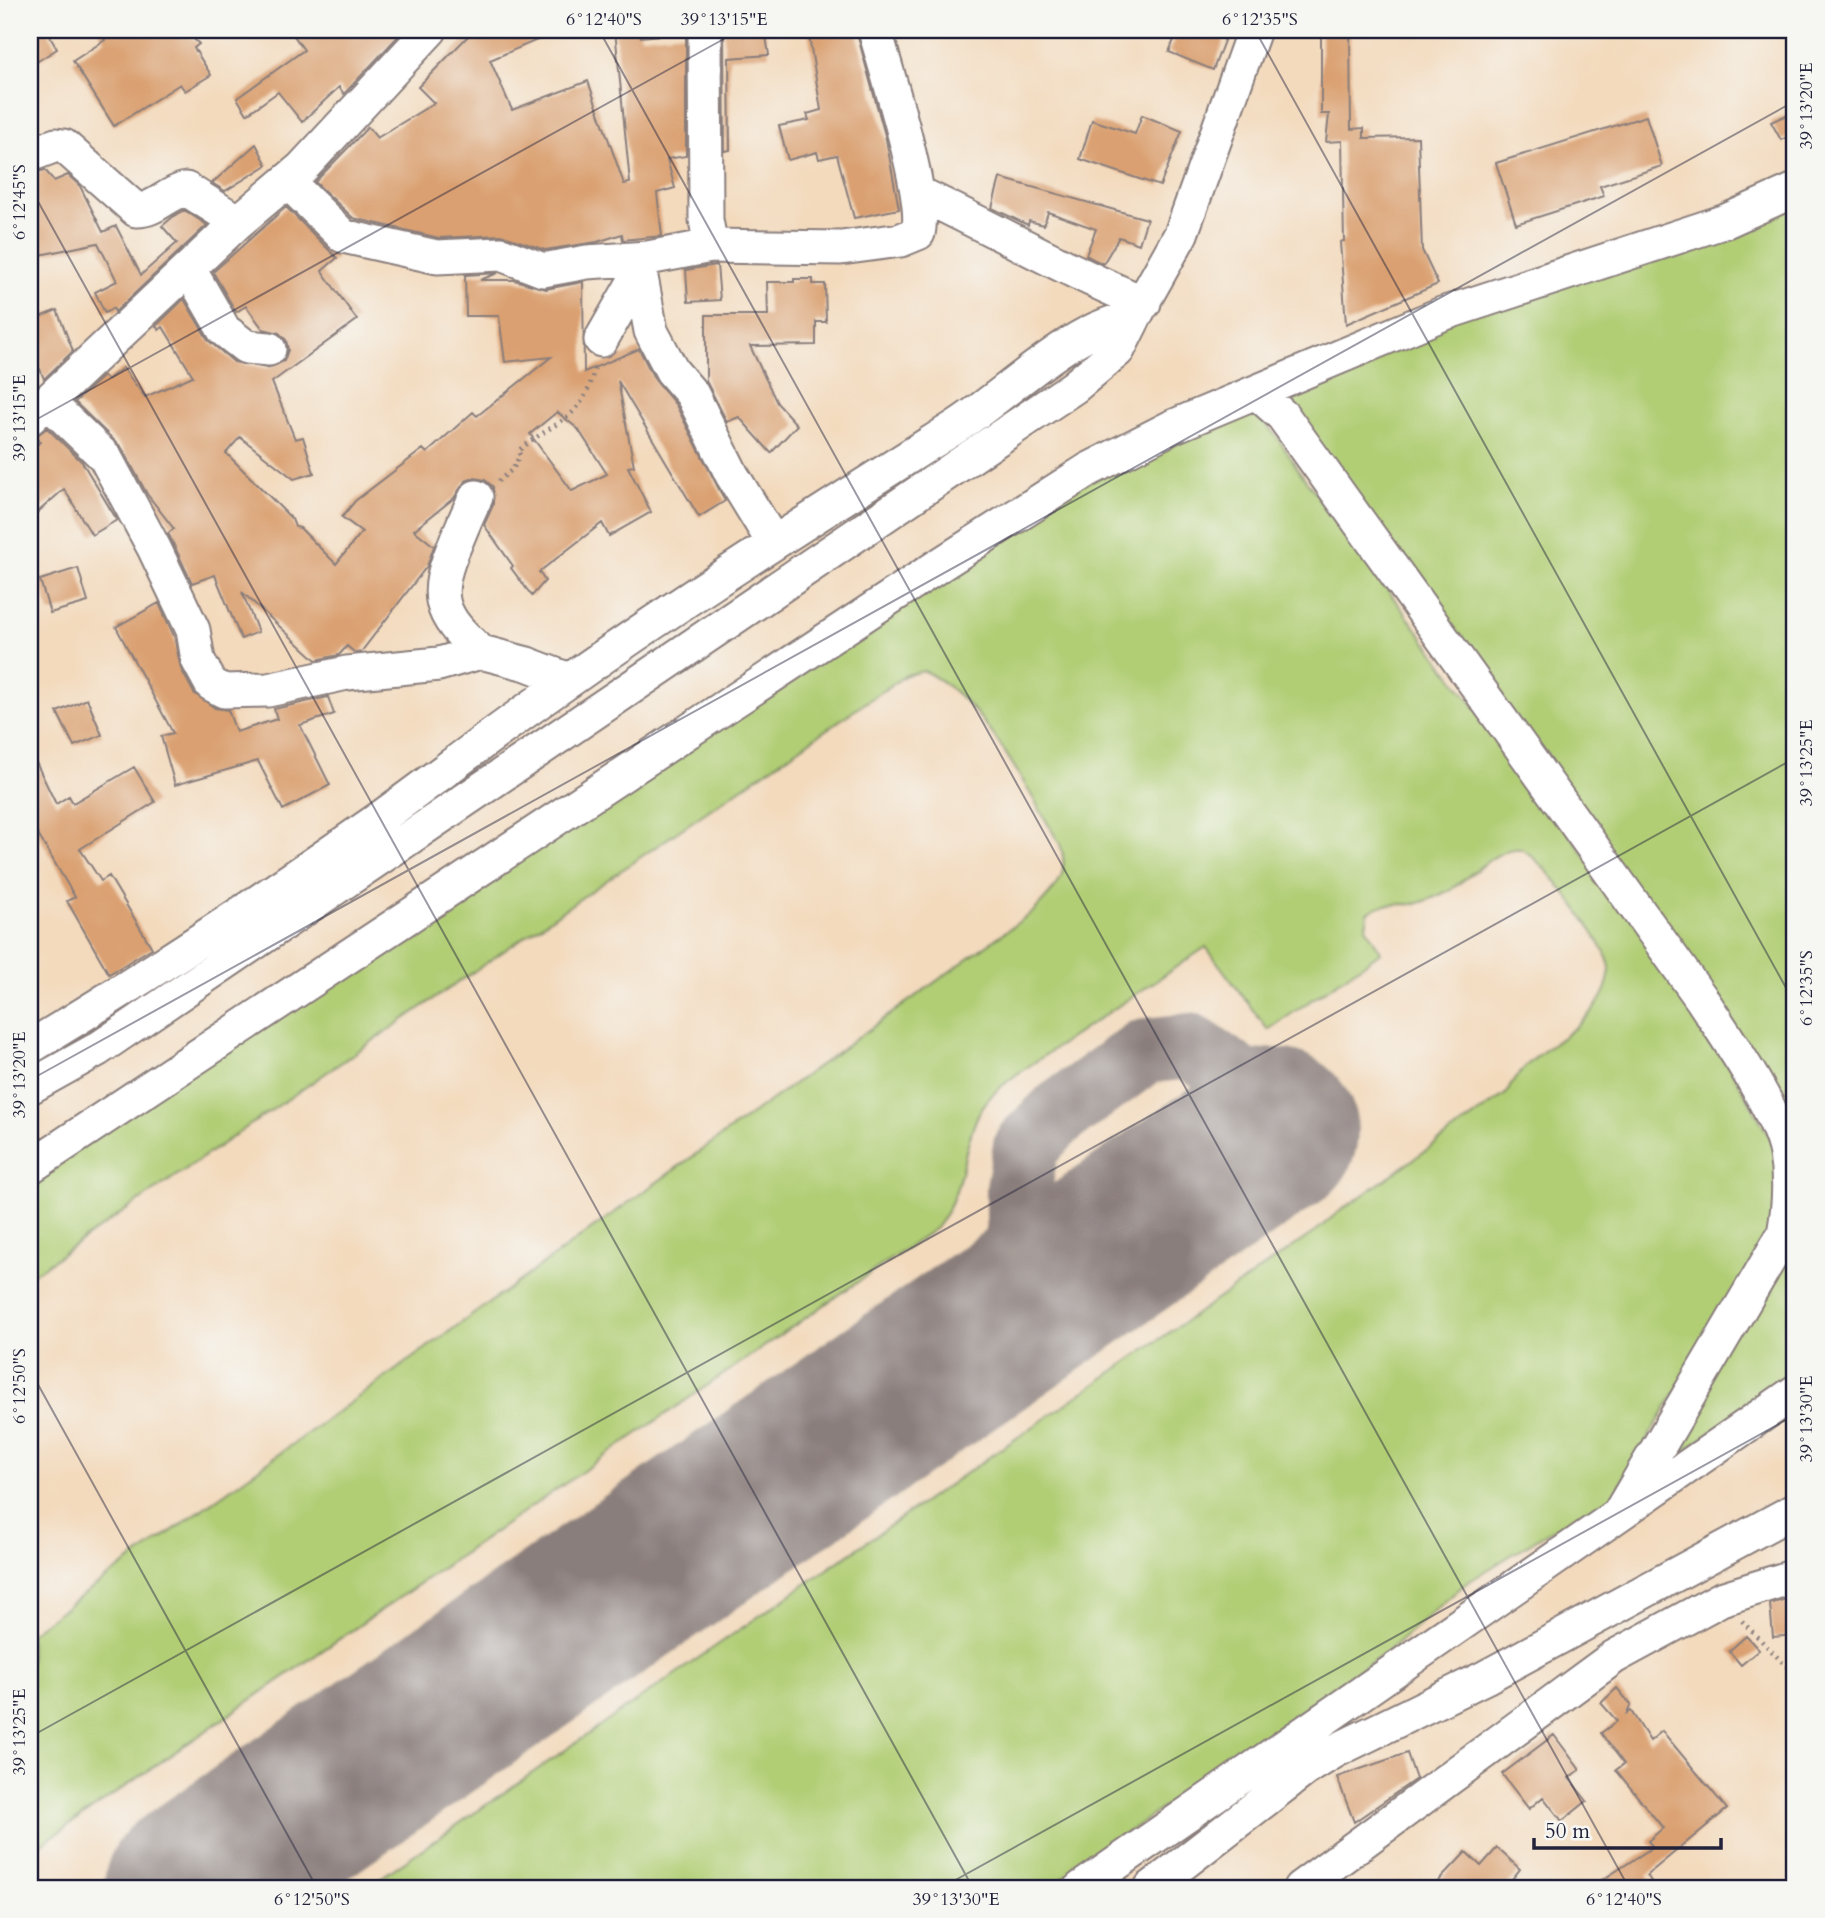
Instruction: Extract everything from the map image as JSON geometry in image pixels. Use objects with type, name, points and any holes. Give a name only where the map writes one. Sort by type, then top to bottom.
[{"type":"street","points":[[430,30],[287,181],[238,222],[38,410],[105,457],[137,513],[192,630],[198,660],[211,684],[225,691],[268,690],[347,673],[439,664],[481,652]]},
{"type":"street","points":[[705,30],[706,220],[711,246]]},
{"type":"street","points":[[287,181],[343,236],[437,257],[501,254],[543,270],[587,262],[644,265],[711,246],[841,248],[901,240],[918,233],[921,223],[918,193],[875,30]]},
{"type":"street","points":[[30,1087],[132,1027],[1074,387],[1118,350],[1181,234],[1254,30]]},
{"type":"street","points":[[30,155],[56,145],[64,146],[136,210],[147,211],[174,191],[186,189],[238,222]]},
{"type":"street","points":[[30,1167],[900,591],[1088,470],[1172,427],[1442,314],[1726,221],[1795,190]]},
{"type":"street","points":[[918,193],[1002,233],[1095,283],[1139,311]]},
{"type":"street","points":[[601,340],[644,265]]},
{"type":"street","points":[[644,265],[651,331],[672,371],[692,394],[732,475],[773,542]]},
{"type":"street","points":[[189,269],[224,330],[246,347],[269,349]]},
{"type":"street","points":[[30,1046],[160,967],[374,822],[569,680],[773,542],[967,420],[1080,337],[1104,323],[1139,311]]},
{"type":"street","points":[[1256,392],[1283,416],[1701,998],[1735,1050],[1771,1116],[1786,1151],[1790,1199],[1784,1234],[1619,1514]]},
{"type":"street","points":[[476,497],[444,568],[441,598],[457,631],[481,652],[527,664],[569,680]]},
{"type":"street","points":[[1151,1888],[1297,1757],[1619,1514],[1795,1391]]},
{"type":"street","points":[[1082,1888],[1297,1757],[1335,1751],[1486,1676],[1795,1510]]},
{"type":"street","points":[[1300,1888],[1614,1657],[1721,1599],[1795,1576]]},
{"type":"path","points":[[476,497],[513,469],[520,455],[518,450],[539,432],[556,425],[579,408],[592,382],[601,340]]},
{"type":"path","points":[[1721,1599],[1795,1675]]},
{"type":"green space","points":[[1795,202],[1795,1149],[1279,392],[1446,320]]},
{"type":"green space","points":[[1247,411],[1264,423],[1278,438],[1300,472],[1693,1001],[1777,1150],[1783,1213],[1613,1497],[1548,1532],[1465,1584],[1389,1650],[1048,1888],[366,1888],[1316,1231],[1507,1093],[1517,1076],[1531,1062],[1594,1009],[1604,991],[1610,970],[1600,943],[1558,884],[1530,855],[1520,849],[1512,849],[1502,852],[1448,891],[1435,897],[1417,903],[1384,905],[1368,913],[1366,927],[1381,952],[1268,1030],[1206,947],[1017,1074],[991,1096],[979,1113],[968,1142],[953,1199],[936,1228],[30,1852],[30,1633],[1034,911],[1062,874],[1064,865],[1060,844],[1002,747],[966,703],[946,685],[924,671],[906,675],[30,1276],[30,1178],[1090,477]]},
{"type":"green space","points":[[1795,1215],[1795,1374],[1650,1475]]},
{"type":"building","points":[[30,30],[46,30],[57,49],[30,66]]},
{"type":"building","points":[[98,30],[185,30],[199,44],[194,48],[211,75],[185,91],[180,84],[114,126],[73,61],[105,40]]},
{"type":"building","points":[[290,30],[404,30],[344,94],[339,87],[302,122],[278,92],[247,114],[237,98],[304,50]]},
{"type":"building","points":[[474,30],[561,30],[490,60],[512,110],[588,81],[624,184],[630,183],[615,30],[640,30],[641,37],[686,33],[686,156],[667,159],[675,188],[657,193],[662,236],[623,240],[622,234],[597,242],[545,250],[501,235],[439,238],[353,218],[315,182],[368,127],[377,138],[434,103],[418,87]]},
{"type":"building","points":[[765,30],[769,55],[729,58],[730,150],[725,151],[724,32]]},
{"type":"building","points":[[808,30],[856,30],[886,139],[899,209],[854,218],[837,155],[819,159],[817,152],[788,160],[779,126],[809,120],[807,114],[821,110]]},
{"type":"building","points":[[1178,30],[1228,30],[1213,70],[1169,52]]},
{"type":"building","points":[[1321,30],[1350,30],[1351,129],[1364,128],[1364,138],[1418,137],[1422,250],[1438,284],[1346,324],[1340,242],[1344,241],[1342,141],[1326,142],[1329,114],[1321,114]]},
{"type":"building","points":[[1795,111],[1795,134],[1781,140],[1771,122]]},
{"type":"building","points":[[1142,115],[1182,131],[1160,186],[1080,159],[1092,120],[1135,134]]},
{"type":"building","points":[[1646,116],[1662,166],[1600,186],[1604,196],[1516,224],[1496,163]]},
{"type":"building","points":[[256,144],[267,165],[225,191],[212,183]]},
{"type":"building","points":[[45,170],[54,181],[68,175],[80,186],[103,232],[116,226],[141,275],[177,243],[162,226],[174,216],[184,210],[207,225],[115,312],[113,308],[105,313],[95,292],[117,281],[98,243],[30,257],[30,174]]},
{"type":"building","points":[[1000,178],[1147,219],[1139,244],[1119,237],[1103,264],[1086,255],[1096,229],[1048,212],[1044,225],[1029,221],[1028,225],[992,208]]},
{"type":"building","points":[[286,207],[337,258],[322,271],[357,320],[272,382],[295,439],[303,437],[314,473],[294,479],[240,437],[226,453],[292,519],[295,527],[300,528],[336,564],[362,532],[342,517],[355,501],[423,449],[427,453],[473,412],[477,416],[551,357],[505,362],[499,316],[466,316],[465,275],[498,273],[480,280],[514,280],[546,289],[583,282],[584,372],[639,349],[655,380],[676,405],[725,501],[699,517],[618,381],[634,466],[628,467],[651,512],[609,536],[602,523],[539,572],[545,581],[532,596],[484,525],[493,505],[493,487],[485,480],[474,478],[465,481],[454,498],[414,530],[434,546],[427,566],[361,652],[355,653],[347,646],[339,655],[316,660],[242,592],[258,632],[241,639],[215,575],[192,583],[168,533],[174,529],[147,494],[122,448],[75,402],[103,376],[107,380],[123,368],[145,397],[193,376],[163,327],[159,330],[156,326],[184,299],[208,340],[234,362],[267,368],[284,361],[288,350],[286,340],[279,333],[263,329],[246,306],[236,312],[213,272]],"holes":[[[557,412],[578,429],[607,474],[572,491],[530,434]]]},
{"type":"building","points":[[717,265],[720,300],[688,302],[686,270]]},
{"type":"building","points":[[794,279],[813,279],[813,284],[825,284],[826,322],[816,322],[816,345],[750,346],[777,403],[797,425],[771,453],[739,417],[727,422],[706,381],[706,315],[768,315],[767,282],[794,282]]},
{"type":"building","points":[[57,310],[73,351],[44,379],[40,369],[30,373],[30,321]]},
{"type":"building","points":[[47,428],[82,462],[117,520],[92,535],[64,489],[30,519],[30,450],[40,442],[36,436]]},
{"type":"building","points":[[78,568],[88,602],[50,613],[40,580]]},
{"type":"building","points":[[159,603],[174,636],[181,669],[194,693],[215,708],[228,710],[236,732],[277,719],[274,709],[328,697],[334,714],[300,725],[330,785],[283,810],[258,761],[175,785],[161,736],[173,733],[116,627]]},
{"type":"building","points":[[87,699],[102,735],[74,746],[57,712]]},
{"type":"building","points":[[30,750],[56,804],[69,796],[73,803],[134,767],[155,802],[80,849],[101,881],[109,876],[152,948],[109,974],[67,901],[75,897],[30,821]]},
{"type":"building","points":[[1795,1596],[1795,1635],[1773,1637],[1770,1604]]},
{"type":"building","points":[[1746,1636],[1759,1650],[1741,1665],[1729,1651]]},
{"type":"building","points":[[1617,1688],[1631,1705],[1627,1713],[1631,1711],[1650,1741],[1662,1731],[1727,1809],[1647,1875],[1655,1888],[1590,1888],[1653,1847],[1648,1841],[1663,1828],[1616,1770],[1624,1764],[1601,1733],[1617,1721],[1601,1703]]},
{"type":"building","points":[[1554,1735],[1580,1770],[1569,1778],[1587,1801],[1562,1821],[1543,1797],[1529,1809],[1502,1774]]},
{"type":"building","points":[[1407,1753],[1416,1779],[1354,1822],[1337,1777]]},
{"type":"building","points":[[1497,1848],[1520,1869],[1505,1888],[1432,1888],[1466,1852],[1481,1866]]},
{"type":"taxiway","points":[[1019,1310],[1019,1189],[1026,1146],[1058,1114],[1145,1051],[1190,1046],[1233,1075],[1257,1120],[1260,1178],[1241,1210],[1199,1231],[1164,1224],[1133,1230]]},
{"type":"runway","points":[[188,1888],[1274,1132]]}]
